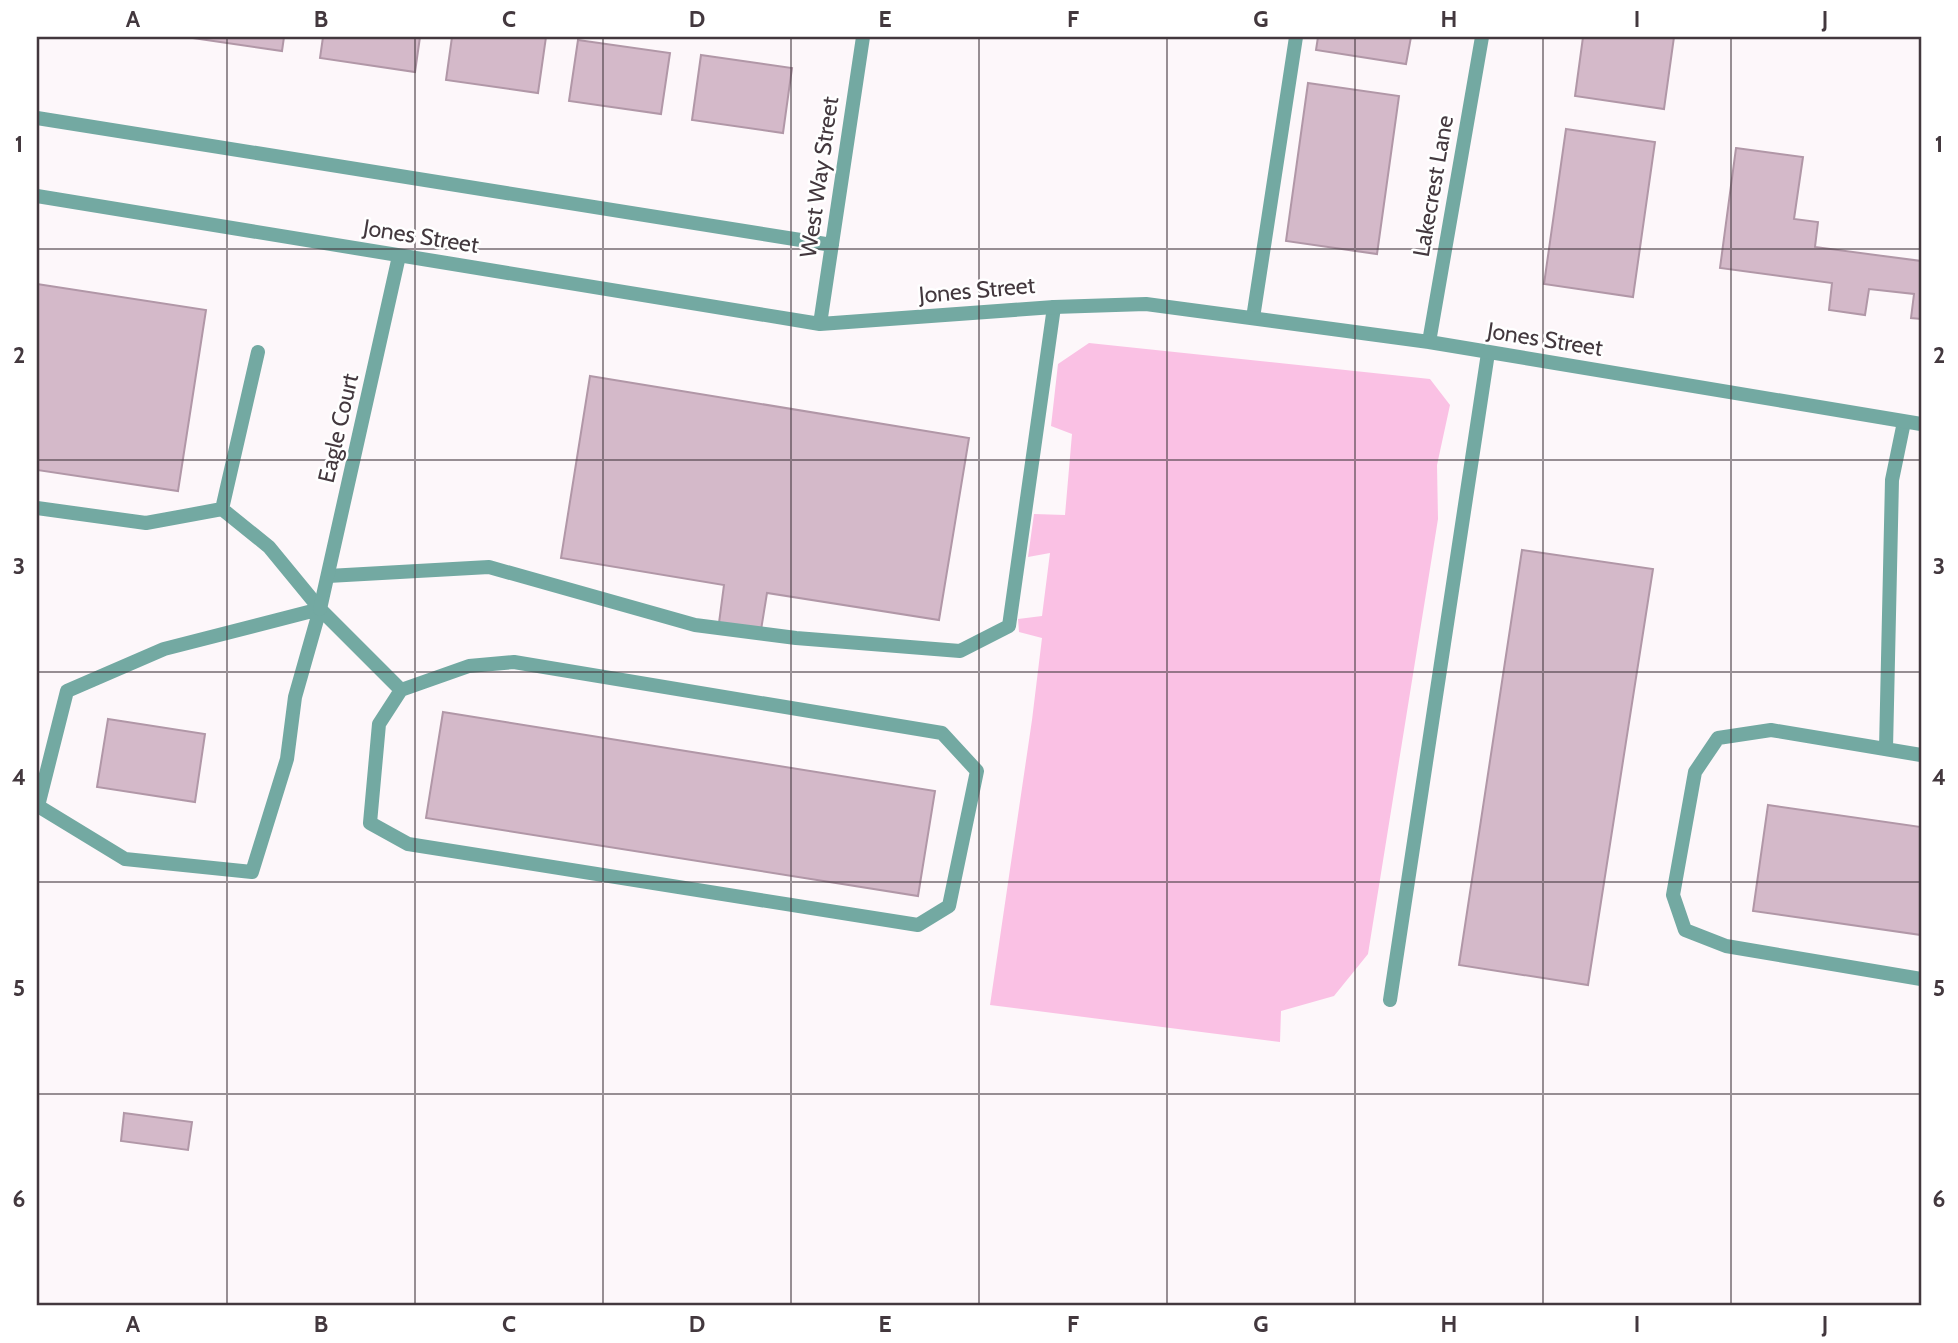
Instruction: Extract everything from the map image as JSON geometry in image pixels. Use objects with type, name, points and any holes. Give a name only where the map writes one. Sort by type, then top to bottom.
[{"type":"street","name":"West Way Street","points":[[820,324],[863,37]]},
{"type":"street","points":[[1253,318],[1296,37]]},
{"type":"street","name":"Lakecrest Lane","points":[[1429,342],[1482,37]]},
{"type":"street","points":[[37,118],[832,245]]},
{"type":"street","name":"Jones Street","points":[[37,196],[820,324],[1054,307],[1146,304],[1429,342],[1921,424]]},
{"type":"street","name":"Eagle Court","points":[[320,609],[164,649],[67,691],[38,806],[125,859],[252,872],[286,759],[295,697],[320,609],[328,576],[399,256]]},
{"type":"street","points":[[328,576],[489,567],[695,625],[796,638],[960,651],[1009,626],[1054,307]]},
{"type":"street","points":[[222,509],[258,352]]},
{"type":"street","points":[[1390,1000],[1488,353]]},
{"type":"street","points":[[1886,749],[1892,480],[1904,422]]},
{"type":"street","points":[[37,508],[146,523],[222,509],[270,547],[320,609],[401,690]]},
{"type":"street","points":[[514,662],[942,733],[977,771],[949,906],[918,925],[408,844],[370,823],[379,724],[401,690],[469,666],[514,662]]},
{"type":"street","points":[[1921,755],[1771,730],[1718,738],[1695,772],[1673,895],[1685,930],[1726,946],[1921,979]]},
{"type":"shaded area","points":[[1089,343],[1430,379],[1450,405],[1437,465],[1438,519],[1368,954],[1334,996],[1281,1011],[1280,1042],[990,1005],[1042,638],[1019,632],[1018,619],[1042,616],[1050,553],[1028,557],[1034,514],[1065,515],[1072,434],[1051,426],[1058,364]]},
{"type":"building","points":[[186,37],[284,37],[282,51]]},
{"type":"building","points":[[323,37],[420,37],[415,72],[320,58]]},
{"type":"building","points":[[452,37],[546,37],[538,93],[446,80]]},
{"type":"building","points":[[1318,37],[1411,37],[1406,64],[1316,50]]},
{"type":"building","points":[[1583,37],[1674,37],[1664,109],[1575,96]]},
{"type":"building","points":[[578,40],[670,53],[661,114],[569,101]]},
{"type":"building","points":[[701,55],[792,68],[783,133],[692,120]]},
{"type":"building","points":[[1308,83],[1399,96],[1377,254],[1286,241]]},
{"type":"building","points":[[1566,129],[1655,142],[1633,297],[1544,284]]},
{"type":"building","points":[[1736,148],[1803,157],[1794,219],[1818,222],[1815,247],[1921,261],[1921,319],[1911,318],[1914,294],[1869,289],[1865,315],[1829,310],[1832,283],[1720,268]]},
{"type":"building","points":[[37,284],[206,310],[178,491],[37,470]]},
{"type":"building","points":[[590,376],[969,438],[939,620],[767,593],[761,630],[719,623],[724,585],[561,558]]},
{"type":"building","points":[[1522,550],[1653,569],[1588,985],[1459,965]]},
{"type":"building","points":[[443,712],[935,791],[918,896],[426,818]]},
{"type":"building","points":[[108,719],[205,734],[195,802],[97,787]]},
{"type":"building","points":[[1768,805],[1921,827],[1921,935],[1753,911]]},
{"type":"building","points":[[124,1113],[192,1122],[188,1150],[121,1141]]}]
